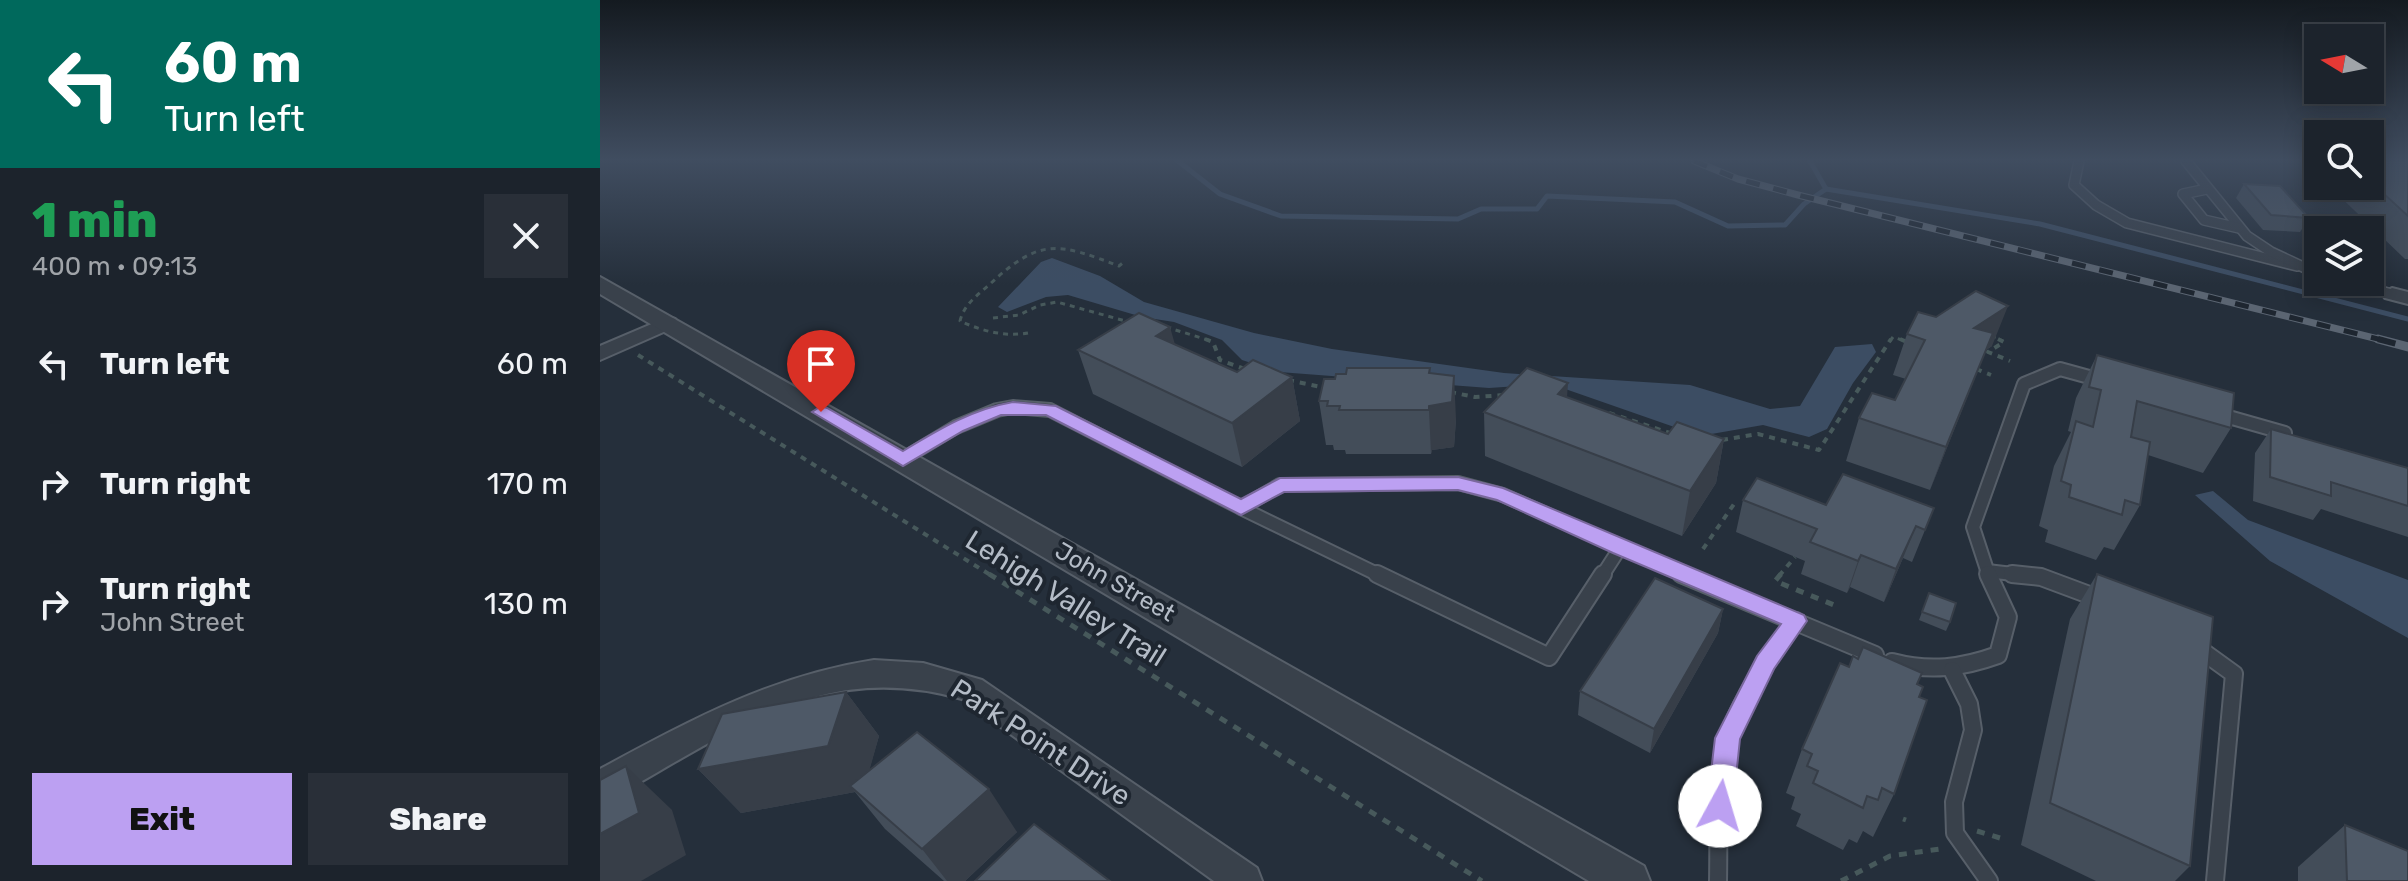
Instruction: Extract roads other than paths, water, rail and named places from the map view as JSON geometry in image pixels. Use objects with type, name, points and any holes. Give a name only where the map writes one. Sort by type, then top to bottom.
[{"type":"street","name":"John Street","points":[[600,284],[1629,881]]},
{"type":"street","points":[[600,354],[668,323]]},
{"type":"street","name":"Park Point Drive","points":[[600,786],[752,706],[800,687],[852,674],[897,671],[940,676],[971,689],[1244,881]]},
{"type":"lane","points":[[2093,202],[2127,223],[2304,269]]},
{"type":"lane","points":[[2190,202],[2204,220],[2239,228]]},
{"type":"lane","points":[[2218,202],[2239,228],[2271,252],[2297,266]]},
{"type":"lane","points":[[1241,508],[1280,485],[1458,483],[1503,495],[1620,548],[1797,614],[1889,661],[1921,669],[1952,670],[1998,655],[2008,617],[1987,571],[1973,527],[2024,384],[2060,369],[2120,386]]},
{"type":"lane","points":[[903,459],[956,427],[997,410],[1013,407],[1050,410],[1241,508],[1549,657],[1620,548]]},
{"type":"lane","points":[[2211,412],[2302,438]]},
{"type":"lane","points":[[1987,571],[2041,577],[2121,607]]},
{"type":"lane","points":[[1718,881],[1720,806],[1728,738],[1765,663],[1797,614]]},
{"type":"lane","points":[[2182,637],[2234,674],[2215,881]]},
{"type":"lane","points":[[1952,670],[1972,716],[1973,730],[1953,802],[1953,827],[1989,881]]},
{"type":"water","points":[[1052,258],[1100,276],[1144,302],[1254,333],[1332,349],[1504,373],[1690,385],[1770,409],[1800,406],[1835,347],[1872,344],[1876,352],[1853,383],[1827,429],[1809,437],[1763,425],[1700,436],[1551,384],[1489,388],[1279,372],[1242,360],[1222,340],[1174,322],[1142,317],[1068,295],[1046,297],[1007,312],[998,307],[1041,262]]},
{"type":"water","points":[[2213,491],[2248,520],[2408,580],[2408,638],[2270,561],[2195,495]]},
{"type":"waterway","points":[[1242,202],[1281,216],[1458,219],[1481,209],[1537,209],[1542,202]]},
{"type":"waterway","points":[[1675,202],[1728,226],[1785,225],[1807,202]]},
{"type":"waterway","points":[[1906,202],[2040,224],[2408,319]]},
{"type":"railway","points":[[1827,202],[2379,339]]},
{"type":"railway","points":[[2379,339],[2386,341]]},
{"type":"railway","points":[[2379,339],[2408,347]]}]
